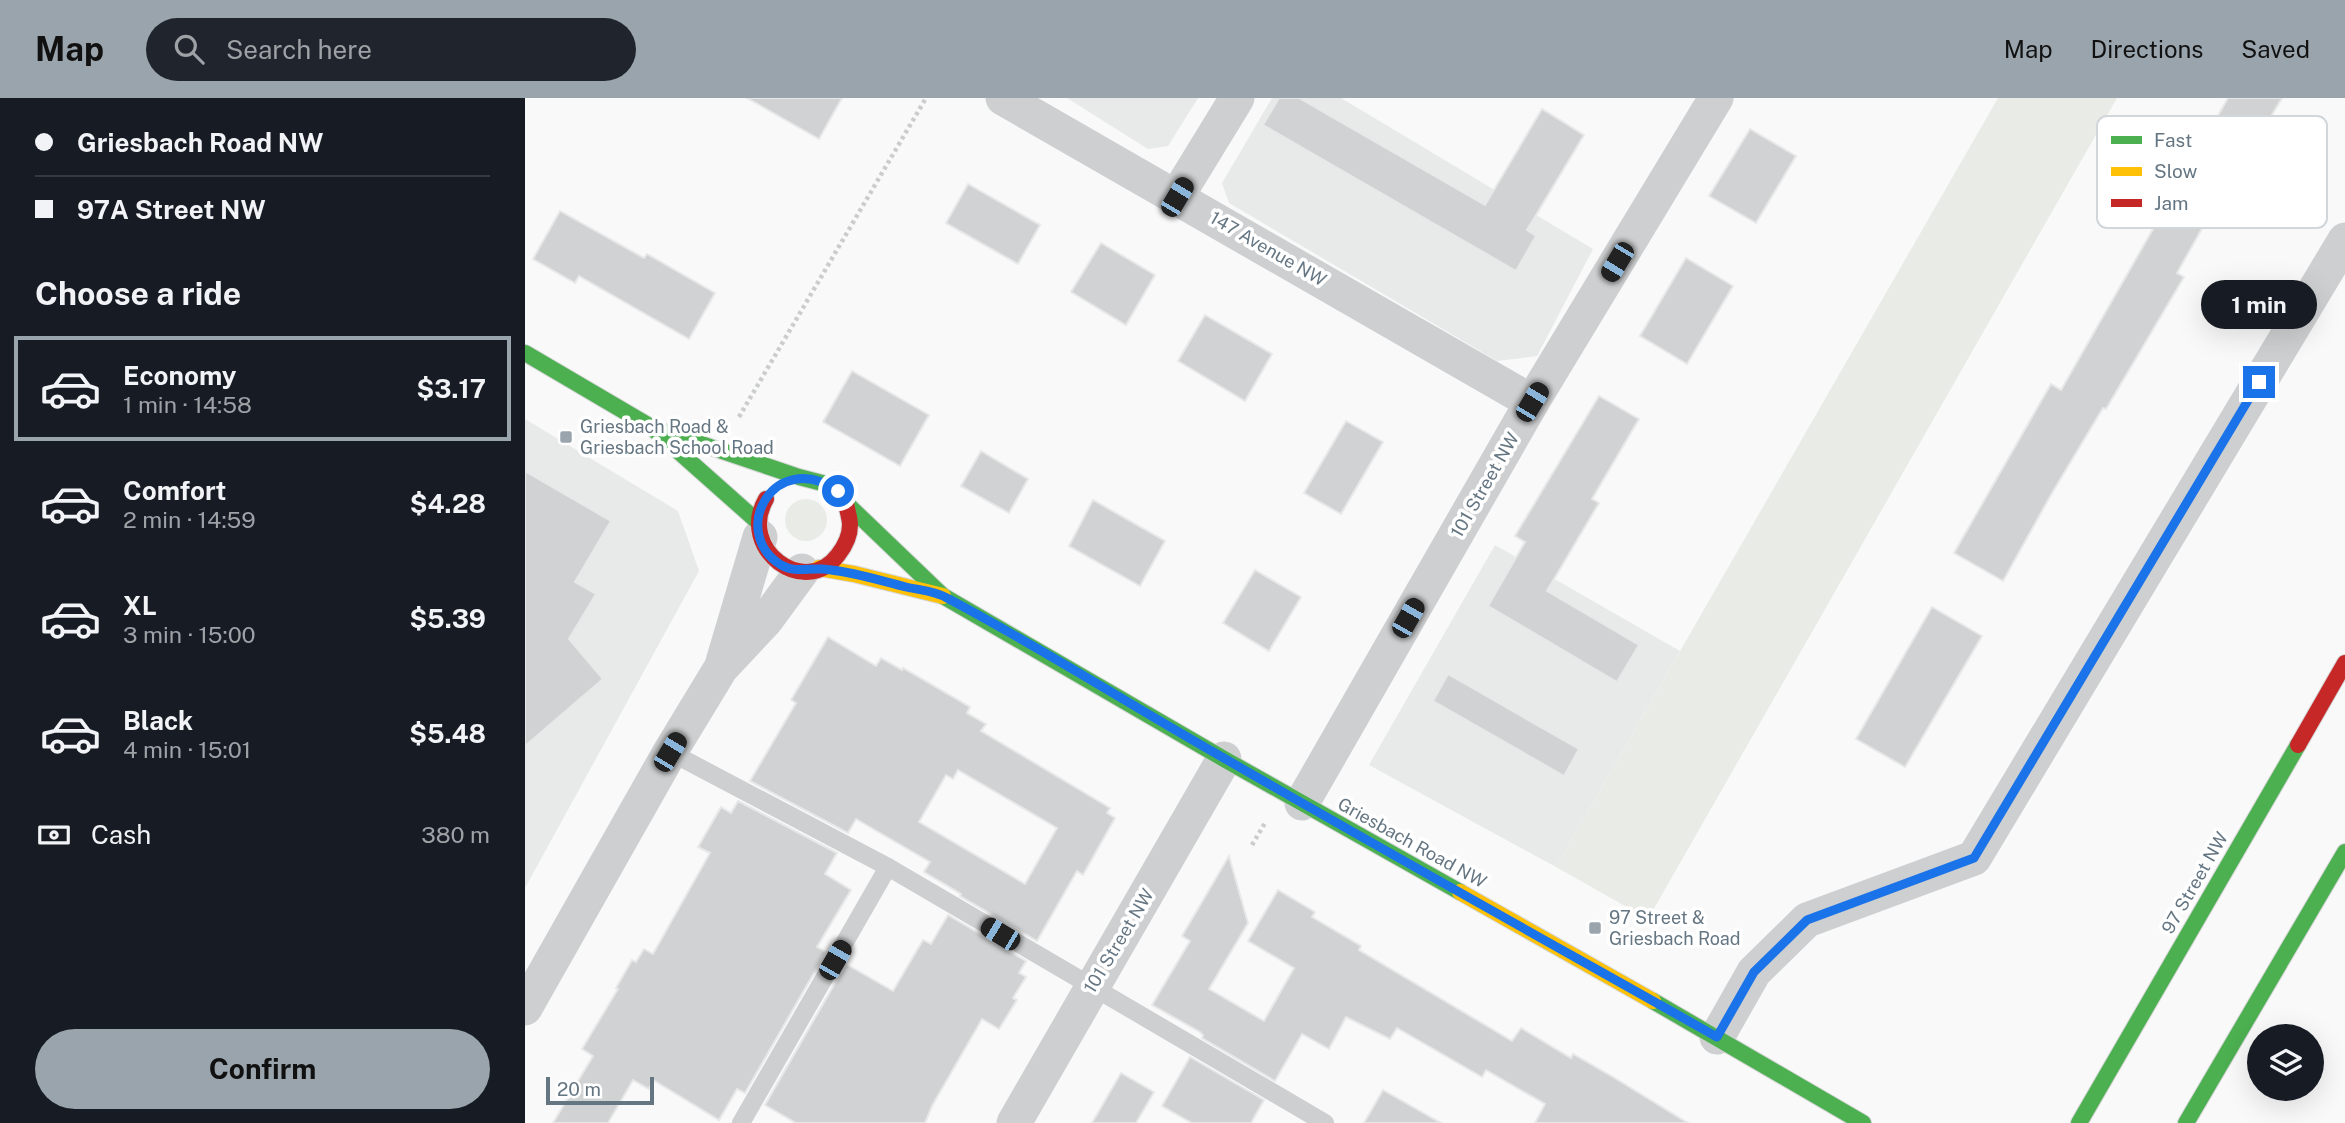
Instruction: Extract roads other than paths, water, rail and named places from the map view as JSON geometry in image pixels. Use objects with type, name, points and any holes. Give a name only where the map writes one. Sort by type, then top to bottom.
[{"type":"street","name":"147 Avenue NW","points":[[1003,98],[1532,402]]},
{"type":"street","points":[[1177,197],[1237,98]]},
{"type":"street","name":"101 Street NW","points":[[1302,803],[1532,402],[1716,98]]},
{"type":"street","points":[[1717,1037],[1754,972],[1807,920],[1974,858],[2345,240]]},
{"type":"street","name":"Griesbach Road NW","points":[[525,353],[651,427],[799,477],[826,483],[838,491],[846,503],[943,596],[1863,1123]]},
{"type":"street","name":"Griesbach Road NW","points":[[651,427],[759,529],[770,556],[782,566],[855,574],[943,596]]},
{"type":"street","points":[[721,668],[759,529],[763,502],[772,490],[799,477]]},
{"type":"street","points":[[525,1008],[670,752],[721,668],[810,570],[837,558],[846,546],[851,532],[851,517],[846,503]]},
{"type":"street","name":"97 Street NW","points":[[2079,1123],[2345,663]]},
{"type":"street","name":"101 Street NW","points":[[1014,1123],[1224,759]]},
{"type":"street","points":[[2186,1123],[2345,852]]},
{"type":"lane","points":[[670,752],[888,867],[1325,1123]]},
{"type":"lane","points":[[741,1123],[888,867]]},
{"type":"place","name":"Griesbach Road & Griesbach School Road","points":[[566,437]]},
{"type":"place","name":"97 Street & Griesbach Road","points":[[1595,928]]}]
